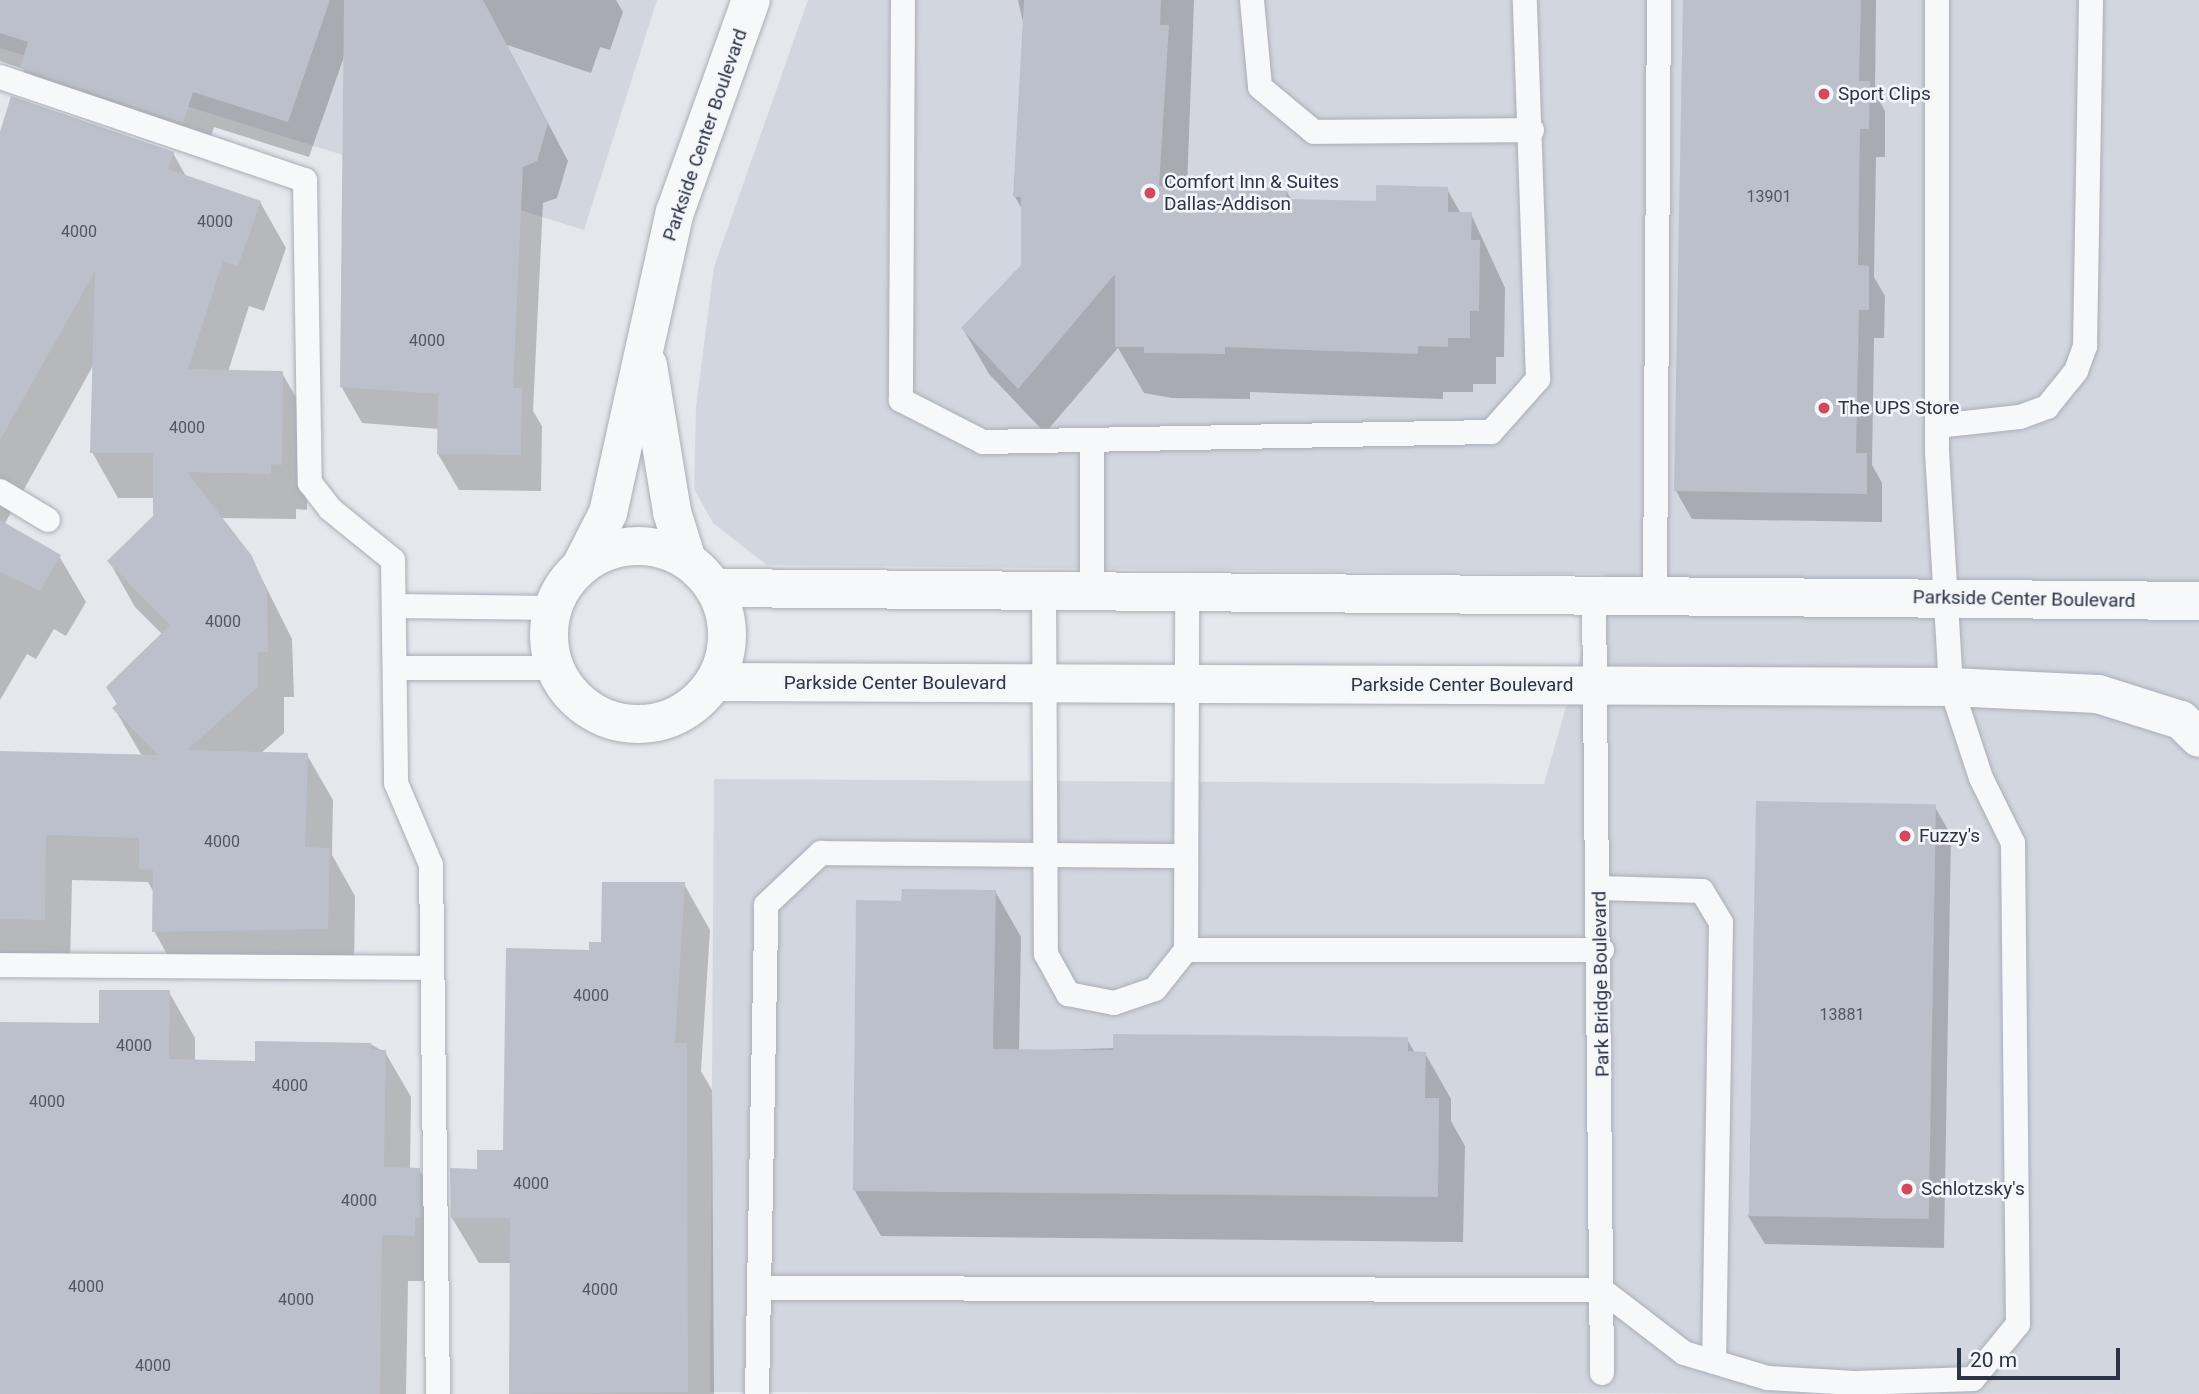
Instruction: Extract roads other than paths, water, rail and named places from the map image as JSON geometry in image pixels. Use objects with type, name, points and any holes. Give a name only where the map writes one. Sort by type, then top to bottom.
[{"type":"street","name":"Parkside Center Boulevard","points":[[581,566],[608,513],[646,353],[675,212],[751,0]]},
{"type":"street","name":"Parkside Center Boulevard","points":[[646,353],[672,512],[687,560]]},
{"type":"street","points":[[628,546],[658,548],[687,560],[714,588],[729,639],[713,682],[681,714],[621,723],[584,705],[556,668],[548,634],[552,608],[581,566],[628,546]]},
{"type":"street","name":"Parkside Center Boulevard","points":[[714,588],[2199,601]]},
{"type":"street","name":"Parkside Center Boulevard","points":[[713,682],[1951,687],[2098,694],[2181,720],[2199,738]]},
{"type":"lane","points":[[903,0],[901,400],[983,442],[1491,432],[1538,379],[1532,130],[1525,0]]},
{"type":"lane","points":[[1252,0],[1260,88],[1314,132],[1532,130]]},
{"type":"lane","points":[[1655,596],[1658,0]]},
{"type":"lane","points":[[759,1288],[1602,1290],[1684,1353],[1792,1382],[1973,1379],[2018,1324],[2013,843],[1981,778],[1951,687],[1937,426],[1937,0]]},
{"type":"lane","points":[[1937,426],[2020,418],[2047,407],[2076,371],[2085,346],[2091,0]]},
{"type":"lane","points":[[0,76],[306,180],[310,483],[330,509],[393,560],[397,783],[431,865],[439,1394]]},
{"type":"lane","points":[[1092,440],[1092,592]]},
{"type":"lane","points":[[0,491],[48,520]]},
{"type":"lane","points":[[1044,591],[1046,954],[1068,994],[1114,1003],[1155,989],[1186,950],[1184,856],[1187,593]]},
{"type":"lane","name":"Park Bridge Boulevard","points":[[1594,596],[1602,950],[1602,1373]]},
{"type":"lane","points":[[395,606],[552,608]]},
{"type":"lane","points":[[397,668],[556,668]]},
{"type":"lane","points":[[757,1394],[766,905],[821,853],[1184,856]]},
{"type":"lane","points":[[1600,888],[1683,885],[1703,891],[1721,923],[1714,1362]]},
{"type":"lane","points":[[1186,950],[1602,950]]},
{"type":"lane","points":[[0,965],[432,968]]},
{"type":"place","name":"Sport Clips","points":[[1824,94]]},
{"type":"place","name":"Comfort Inn & Suites Dallas-Addison","points":[[1150,193]]},
{"type":"place","name":"The UPS Store","points":[[1824,408]]},
{"type":"place","name":"Fuzzy's","points":[[1905,836]]},
{"type":"place","name":"Schlotzsky's","points":[[1907,1189]]}]
